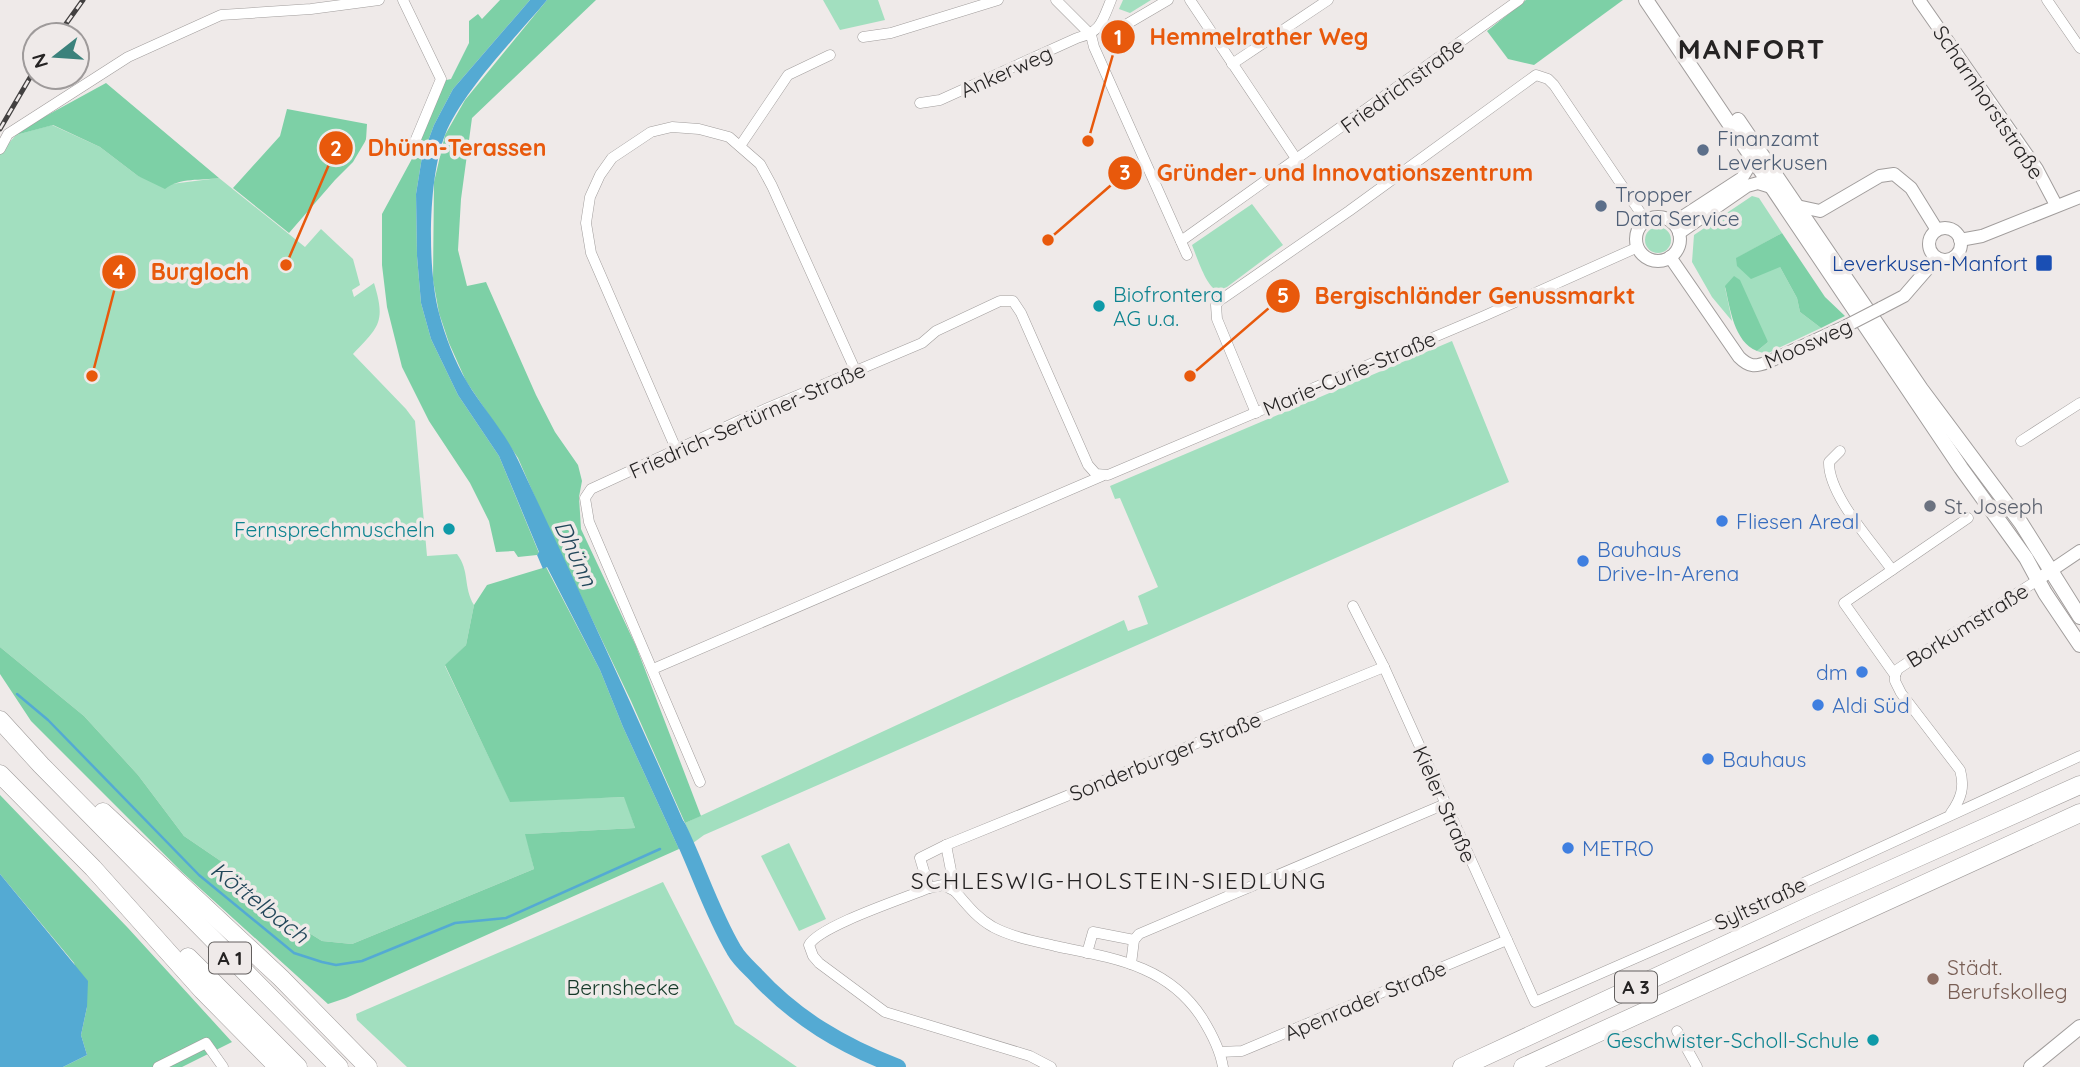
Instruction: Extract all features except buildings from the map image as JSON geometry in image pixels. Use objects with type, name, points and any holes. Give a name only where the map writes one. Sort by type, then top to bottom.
[{"type":"highway","name":"A 1","points":[[0,720],[41,765],[339,1067]]},
{"type":"highway","points":[[16,736],[47,758],[281,978],[368,1067]]},
{"type":"highway","name":"A 1","points":[[0,774],[298,1067]]},
{"type":"highway","name":"A 3","points":[[1462,1067],[2080,785]]},
{"type":"highway","name":"A 3","points":[[1523,1067],[2080,813]]},
{"type":"highway","points":[[93,868],[202,990],[278,1067]]},
{"type":"main road","points":[[1646,0],[1961,468],[1994,511],[2080,645]]},
{"type":"main road","points":[[1657,0],[1921,389],[2021,523],[2080,617]]},
{"type":"main road","points":[[2031,1067],[2080,1027]]},
{"type":"street","points":[[0,149],[8,134],[128,57],[221,15],[311,9],[379,0]]},
{"type":"street","points":[[403,0],[441,79],[411,151]]},
{"type":"street","points":[[863,37],[891,33],[998,0]]},
{"type":"street","points":[[1056,0],[1091,34],[1094,47],[1187,255]]},
{"type":"street","points":[[1091,34],[1101,25],[1111,0]]},
{"type":"street","points":[[1127,24],[1168,0]]},
{"type":"street","points":[[1190,0],[1297,160]]},
{"type":"street","points":[[1232,64],[1328,0]]},
{"type":"street","name":"Friedrichstraße","points":[[1181,241],[1519,0]]},
{"type":"street","name":"Scharnhorststraße","points":[[1919,0],[2037,169],[2056,205]]},
{"type":"street","points":[[2046,0],[2080,48]]},
{"type":"street","name":"Ankerweg","points":[[920,103],[940,100],[1091,34]]},
{"type":"street","points":[[740,146],[788,75],[830,55]]},
{"type":"street","points":[[1256,413],[1217,319],[1216,305],[1219,301],[1349,211],[1536,75],[1548,79],[1554,85],[1646,221]]},
{"type":"street","points":[[677,451],[591,253],[586,223],[590,197],[612,158],[651,132],[672,127],[699,129],[729,137],[760,164],[856,372]]},
{"type":"street","points":[[1676,228],[1742,178],[1748,168],[1749,154]]},
{"type":"street","points":[[1797,206],[1820,211],[1880,176],[1894,174],[1911,188],[1937,230]]},
{"type":"street","points":[[1676,228],[1747,186],[1758,183],[1771,187]]},
{"type":"street","points":[[1960,240],[1982,236],[2080,197]]},
{"type":"street","points":[[1817,235],[1820,211]]},
{"type":"street","points":[[1663,218],[1676,228],[1679,246],[1671,257],[1652,260],[1638,247],[1639,230],[1646,221],[1663,218]]},
{"type":"street","points":[[1951,229],[1960,240],[1961,246],[1955,257],[1943,260],[1932,255],[1928,244],[1937,230],[1951,229]]},
{"type":"street","name":"Marie-Curie-Straße","points":[[653,668],[1099,475],[1256,413],[1638,247]]},
{"type":"street","name":"Moosweg","points":[[1671,257],[1739,358],[1747,365],[1756,366],[1846,327],[1904,296],[1937,258]]},
{"type":"street","name":"Friedrich-Sertürner-Straße","points":[[700,782],[589,522],[586,498],[591,488],[922,343],[936,331],[1000,301],[1013,301],[1021,313],[1088,466],[1099,475]]},
{"type":"street","points":[[2021,441],[2080,403]]},
{"type":"street","points":[[1840,451],[1829,463],[1829,474],[1845,505],[1892,570]]},
{"type":"street","points":[[1895,675],[1844,603],[1968,518]]},
{"type":"street","points":[[2038,580],[2080,551]]},
{"type":"street","name":"Borkumstraße","points":[[1962,788],[1960,770],[1901,693],[1895,675],[1903,666],[2038,580]]},
{"type":"street","name":"Kieler Straße","points":[[1353,606],[1384,667],[1535,1002]]},
{"type":"street","name":"Sonderburger Straße","points":[[929,888],[920,858],[946,845],[1384,667]]},
{"type":"street","name":"Syltstraße","points":[[1535,1002],[1734,915],[2080,756]]},
{"type":"street","points":[[1951,813],[1958,804],[1962,788],[1971,796],[1984,800]]},
{"type":"street","points":[[1131,964],[1134,940],[1139,934],[1445,804]]},
{"type":"street","points":[[946,845],[955,891]]},
{"type":"street","points":[[1052,1067],[1030,1056],[885,1012],[819,963],[809,945],[813,937],[929,888],[943,885],[955,891],[974,914],[994,927],[1020,938],[1131,964],[1156,974],[1178,988],[1193,1003],[1220,1052],[1223,1067]]},
{"type":"street","points":[[1087,953],[1093,932],[1134,940]]},
{"type":"street","name":"Apenrader Straße","points":[[1220,1052],[1242,1051],[1507,940]]},
{"type":"street","points":[[1676,1031],[1697,1067]]},
{"type":"street","points":[[158,1067],[206,1043],[223,1067]]},
{"type":"green space","points":[[500,0],[530,0],[453,89],[434,125],[422,157],[416,194],[417,256],[421,303],[431,339],[458,395],[499,456],[539,553],[518,557],[514,551],[496,552],[489,521],[470,483],[429,421],[402,367],[387,307],[382,265],[382,214],[414,155],[442,81],[451,79],[469,43],[469,21],[478,14],[482,19]]},
{"type":"green space","points":[[547,0],[596,0],[472,118],[461,199],[458,250],[467,286],[486,282],[536,395],[555,432],[578,465],[582,481],[579,497],[581,529],[636,646],[701,816],[685,823],[518,458],[466,381],[439,313],[433,280],[434,182],[445,135],[465,100]]},
{"type":"green space","points":[[823,0],[878,0],[885,20],[840,30]]},
{"type":"green space","points":[[1123,0],[1151,0],[1130,13],[1119,9]]},
{"type":"green space","points":[[1526,0],[1623,0],[1534,65],[1508,59],[1487,31]]},
{"type":"green space","points":[[106,83],[219,178],[184,181],[165,189],[138,176],[100,147],[53,125],[16,135],[22,129]]},
{"type":"green space","points":[[287,109],[367,124],[366,140],[353,162],[289,233],[233,188],[280,136]]},
{"type":"green space","points":[[52,125],[100,147],[138,176],[171,184],[219,178],[305,247],[321,229],[353,259],[360,285],[352,290],[354,297],[374,283],[378,296],[378,323],[353,354],[415,421],[427,556],[457,554],[464,567],[474,605],[466,645],[445,666],[510,801],[625,797],[635,828],[526,834],[534,869],[352,944],[322,941],[290,921],[228,866],[184,836],[138,775],[84,716],[0,647],[0,153],[16,135]]},
{"type":"green space","points":[[1752,196],[1759,198],[1782,233],[1737,258],[1780,267],[1797,298],[1800,312],[1821,328],[1766,354],[1757,351],[1768,342],[1725,287],[1732,321],[1712,297],[1692,262],[1694,235]]},
{"type":"green space","points":[[1252,204],[1283,245],[1227,287],[1215,289],[1205,276],[1192,245]]},
{"type":"green space","points":[[1658,227],[1667,231],[1671,240],[1667,249],[1658,253],[1649,249],[1645,240],[1649,231]]},
{"type":"green space","points":[[1782,233],[1825,297],[1845,316],[1821,328],[1800,312],[1797,298],[1780,267],[1751,279],[1737,266],[1736,258]]},
{"type":"green space","points":[[1734,276],[1740,280],[1768,342],[1757,351],[1743,340],[1731,314],[1725,286]]},
{"type":"green space","points":[[1452,341],[1509,482],[704,835],[693,843],[685,823],[1124,620],[1128,631],[1148,624],[1138,596],[1158,587],[1120,498],[1115,499],[1110,486]]},
{"type":"green space","points":[[546,567],[600,670],[679,849],[328,1004],[182,872],[31,721],[0,674],[0,647],[84,716],[138,775],[184,836],[228,866],[290,921],[322,941],[352,944],[534,869],[525,834],[635,828],[624,797],[510,802],[445,665],[466,645],[474,605],[487,585]]},
{"type":"green space","points":[[0,795],[128,928],[232,1042],[182,1067],[63,1067],[87,1055],[81,1035],[87,1007],[74,963],[0,874]]},
{"type":"green space","points":[[789,843],[826,919],[799,931],[761,856]]},
{"type":"green space","name":"Bernshecke","points":[[663,882],[735,1024],[797,1067],[407,1067],[357,1020],[356,1014]]},
{"type":"water","points":[[530,0],[547,0],[464,101],[453,118],[439,153],[431,223],[435,294],[444,331],[458,366],[519,462],[693,843],[679,849],[600,670],[547,567],[543,569],[537,555],[539,552],[499,456],[458,395],[431,339],[421,303],[416,194],[422,157],[434,125],[453,89]]},
{"type":"water","points":[[0,874],[88,981],[87,1007],[81,1035],[87,1055],[63,1067],[0,1067]]},
{"type":"waterway","name":"Köttelbach","points":[[17,694],[48,720],[199,875],[294,953],[322,962],[336,965],[362,961],[455,923],[506,918],[660,849]]},
{"type":"waterway","name":"Dhünn","points":[[678,827],[718,920],[744,963],[770,990],[803,1017],[839,1040],[898,1067]]},
{"type":"railway","points":[[68,21],[83,0]]},
{"type":"railway","points":[[0,129],[22,91]]},
{"type":"place","name":"Hemmelrather Weg","points":[[1088,141]]},
{"type":"place","name":"Finanzamt Leverkusen","points":[[1703,150]]},
{"type":"place","name":"Tropper Data Service","points":[[1601,206]]},
{"type":"place","name":"Gründer- und Innovationszentrum","points":[[1048,240]]},
{"type":"place","name":"Leverkusen-Manfort","points":[[2044,263]]},
{"type":"place","name":"Dhünn-Terassen","points":[[286,265]]},
{"type":"place","name":"Biofrontera AG u.a.","points":[[1099,306]]},
{"type":"place","name":"Burgloch","points":[[92,376]]},
{"type":"place","name":"Bergischländer Genussmarkt","points":[[1190,376]]},
{"type":"place","name":"St. Joseph","points":[[1930,506]]},
{"type":"place","name":"Fliesen Areal","points":[[1722,521]]},
{"type":"place","name":"Fernsprechmuscheln","points":[[449,529]]},
{"type":"place","name":"Bauhaus Drive-In-Arena","points":[[1583,561]]},
{"type":"place","name":"dm","points":[[1862,672]]},
{"type":"place","name":"Aldi Süd","points":[[1818,705]]},
{"type":"place","name":"Bauhaus","points":[[1708,759]]},
{"type":"place","name":"METRO","points":[[1568,848]]},
{"type":"place","name":"Städt. Berufskolleg","points":[[1933,979]]},
{"type":"place","name":"Geschwister-Scholl-Schule","points":[[1873,1040]]},
{"type":"district","name":"MANFORT","points":[[1752,48]]},
{"type":"district","name":"SCHLESWIG-HOLSTEIN-SIEDLUNG","points":[[1119,880]]}]
